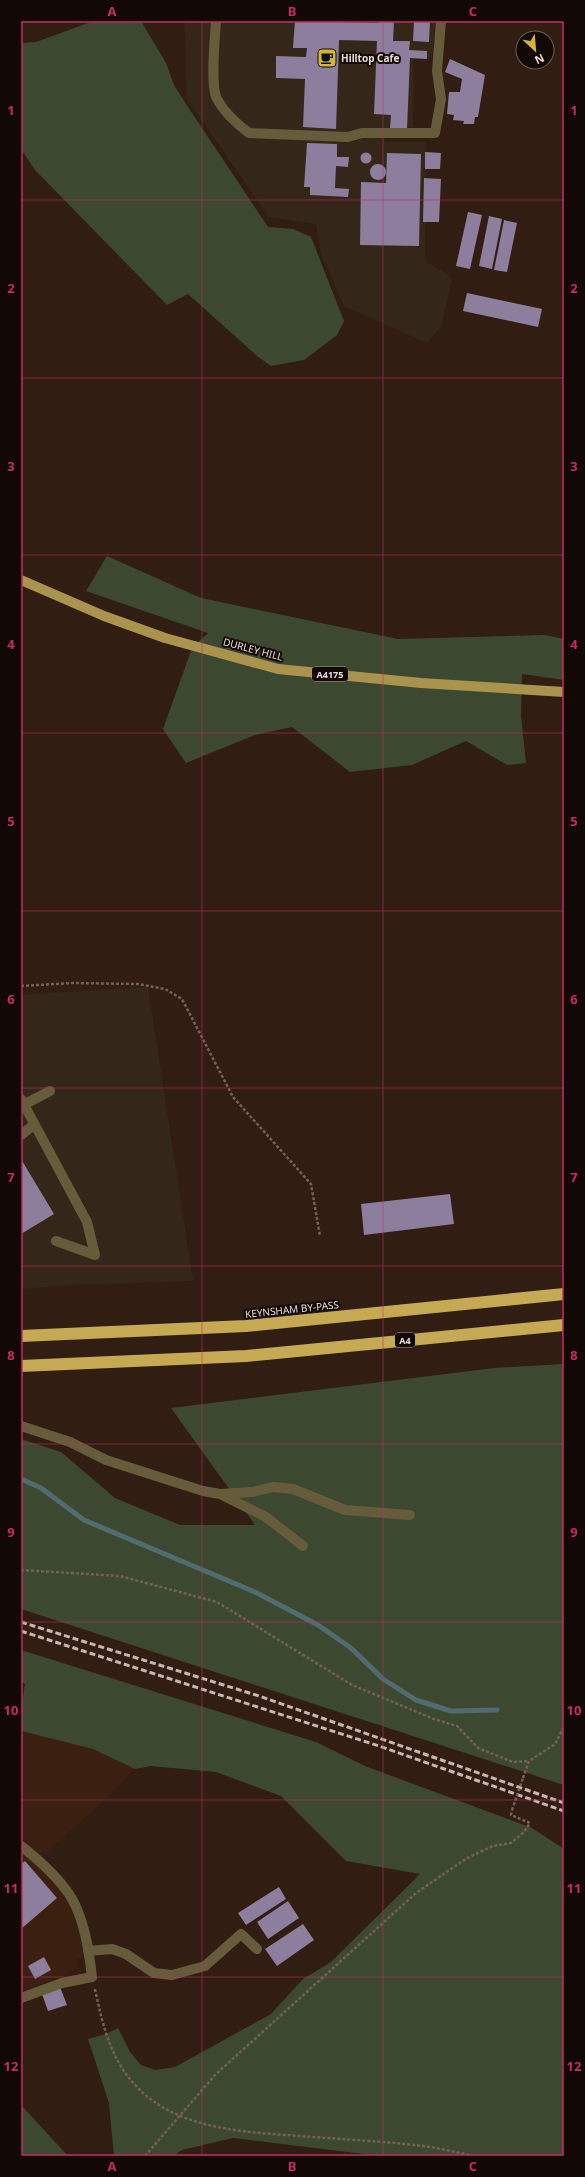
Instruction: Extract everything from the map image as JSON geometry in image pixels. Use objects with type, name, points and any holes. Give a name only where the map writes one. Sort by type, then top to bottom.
[{"type":"highway","name":"KEYNSHAM BY-PASS","points":[[21,1336],[246,1326],[564,1294]]},
{"type":"highway","name":"A4","points":[[21,1366],[246,1356],[564,1325]]},
{"type":"main road","name":"DURLEY HILL","points":[[21,580],[104,616],[165,638],[278,669],[421,683],[564,692]]},
{"type":"lane","points":[[216,21],[213,65],[216,98],[238,124],[249,133],[348,137],[362,133],[435,132],[441,99],[437,71],[441,21]]},
{"type":"lane","points":[[50,1091],[23,1101],[34,1125],[87,1222],[95,1255],[56,1241]]},
{"type":"lane","points":[[21,1135],[34,1125]]},
{"type":"lane","points":[[21,1426],[70,1442],[106,1460],[203,1491],[220,1494],[252,1492],[273,1487],[293,1489],[345,1510],[410,1515]]},
{"type":"lane","points":[[220,1494],[266,1517],[303,1546]]},
{"type":"lane","points":[[21,1846],[52,1872],[70,1895],[84,1932],[92,1977],[62,1983],[21,1998]]},
{"type":"lane","points":[[88,1951],[112,1949],[126,1954],[154,1973],[172,1975],[205,1966],[241,1934],[257,1949]]},
{"type":"path","points":[[21,986],[72,983],[138,984],[166,989],[182,999],[233,1097],[311,1184],[320,1236]]},
{"type":"path","points":[[21,1570],[120,1576],[217,1602],[352,1685],[434,1719],[457,1726],[478,1748],[513,1762],[529,1762],[555,1744],[564,1727]]},
{"type":"path","points":[[145,2156],[215,2075],[416,1893],[467,1858],[493,1846],[511,1843],[524,1832],[530,1823],[526,1820],[511,1815],[529,1762]]},
{"type":"path","points":[[92,1977],[106,2034],[115,2059],[140,2090],[162,2107],[197,2122],[247,2132],[416,2145],[474,2156]]},
{"type":"shaded area","points":[[185,21],[436,21],[432,58],[414,60],[413,127],[382,129],[385,142],[426,142],[425,260],[452,278],[441,327],[427,343],[344,306],[321,253],[316,224],[269,217],[186,98]]},
{"type":"shaded area","points":[[148,987],[193,1281],[71,1285],[21,1289],[21,995]]},
{"type":"shaded area","points":[[21,1731],[93,1749],[135,1769],[108,1797],[41,1857],[81,1910],[97,1956],[77,1959],[78,1965],[72,1972],[21,1992]]},
{"type":"green space","points":[[94,21],[141,21],[166,63],[174,85],[268,227],[293,229],[311,237],[344,321],[337,335],[304,360],[271,366],[257,356],[188,294],[167,305],[35,170],[21,149],[21,43],[36,42]]},
{"type":"green space","points":[[107,556],[201,598],[398,639],[545,635],[564,639],[564,680],[522,674],[521,716],[526,763],[507,765],[466,741],[412,765],[350,772],[292,727],[255,735],[186,763],[163,729],[192,648],[208,633],[86,591]]},
{"type":"green space","points":[[564,1364],[564,1785],[21,1609],[21,1439],[61,1452],[115,1498],[180,1525],[255,1525],[171,1408],[494,1368]]},
{"type":"green space","points":[[21,1650],[316,1742],[365,1766],[532,1828],[564,1849],[564,2156],[380,2156],[233,2138],[182,2150],[173,2156],[114,2156],[109,2103],[88,2039],[106,2034],[118,2028],[130,2052],[141,2065],[155,2070],[175,2067],[271,2014],[303,1979],[331,1962],[420,1874],[346,1861],[281,1796],[216,1772],[151,1766],[135,1769],[93,1749],[21,1731],[21,1710],[25,1684],[21,1682]]},
{"type":"green space","points":[[21,2105],[68,2156],[21,2156]]},
{"type":"building","points":[[295,21],[378,23],[378,21],[394,21],[393,41],[410,41],[409,50],[427,51],[427,59],[410,58],[407,129],[390,129],[391,115],[374,114],[377,41],[339,40],[336,129],[303,127],[305,79],[276,78],[276,56],[306,57],[307,48],[293,48]]},
{"type":"building","points":[[414,21],[430,21],[429,42],[413,41]]},
{"type":"building","points":[[450,59],[485,75],[478,117],[475,117],[474,124],[463,124],[464,121],[453,120],[454,115],[447,114],[449,92],[460,92],[462,79],[445,72]]},
{"type":"building","points":[[307,143],[337,144],[337,157],[349,157],[348,167],[336,166],[335,188],[349,189],[348,197],[310,195],[310,187],[304,187]]},
{"type":"building","points":[[425,152],[441,153],[440,169],[425,169]]},
{"type":"building","points":[[364,153],[368,153],[370,154],[370,162],[364,163],[361,160],[361,156]]},
{"type":"building","points":[[387,153],[421,154],[419,246],[360,245],[361,182],[386,183]]},
{"type":"building","points":[[378,164],[384,166],[386,172],[384,178],[378,180],[372,178],[370,172],[372,166]]},
{"type":"building","points":[[424,178],[441,179],[439,222],[423,222]]},
{"type":"building","points":[[468,212],[482,215],[470,269],[456,266]]},
{"type":"building","points":[[489,216],[502,219],[492,269],[479,266]]},
{"type":"building","points":[[504,220],[517,223],[507,272],[494,270]]},
{"type":"building","points":[[467,293],[542,309],[538,327],[463,311]]},
{"type":"building","points":[[21,1159],[54,1214],[21,1234]]},
{"type":"building","points":[[450,1194],[454,1224],[364,1235],[361,1204]]},
{"type":"building","points":[[25,1861],[57,1898],[21,1929],[21,1864]]},
{"type":"building","points":[[279,1887],[286,1899],[246,1925],[238,1913]]},
{"type":"building","points":[[288,1901],[299,1918],[268,1939],[257,1922]]},
{"type":"building","points":[[303,1924],[314,1940],[277,1966],[265,1949]]},
{"type":"building","points":[[44,1957],[51,1970],[35,1979],[28,1966]]},
{"type":"building","points":[[60,1987],[67,2005],[48,2011],[42,1994]]},
{"type":"waterway","points":[[21,1479],[41,1488],[84,1520],[255,1592],[318,1625],[351,1648],[383,1679],[416,1700],[451,1711],[497,1710]]},
{"type":"railway","points":[[21,1622],[259,1696],[564,1803]]},
{"type":"railway","points":[[21,1631],[379,1746],[564,1811]]},
{"type":"place","name":"Hilltop Cafe","points":[[327,58]]}]
